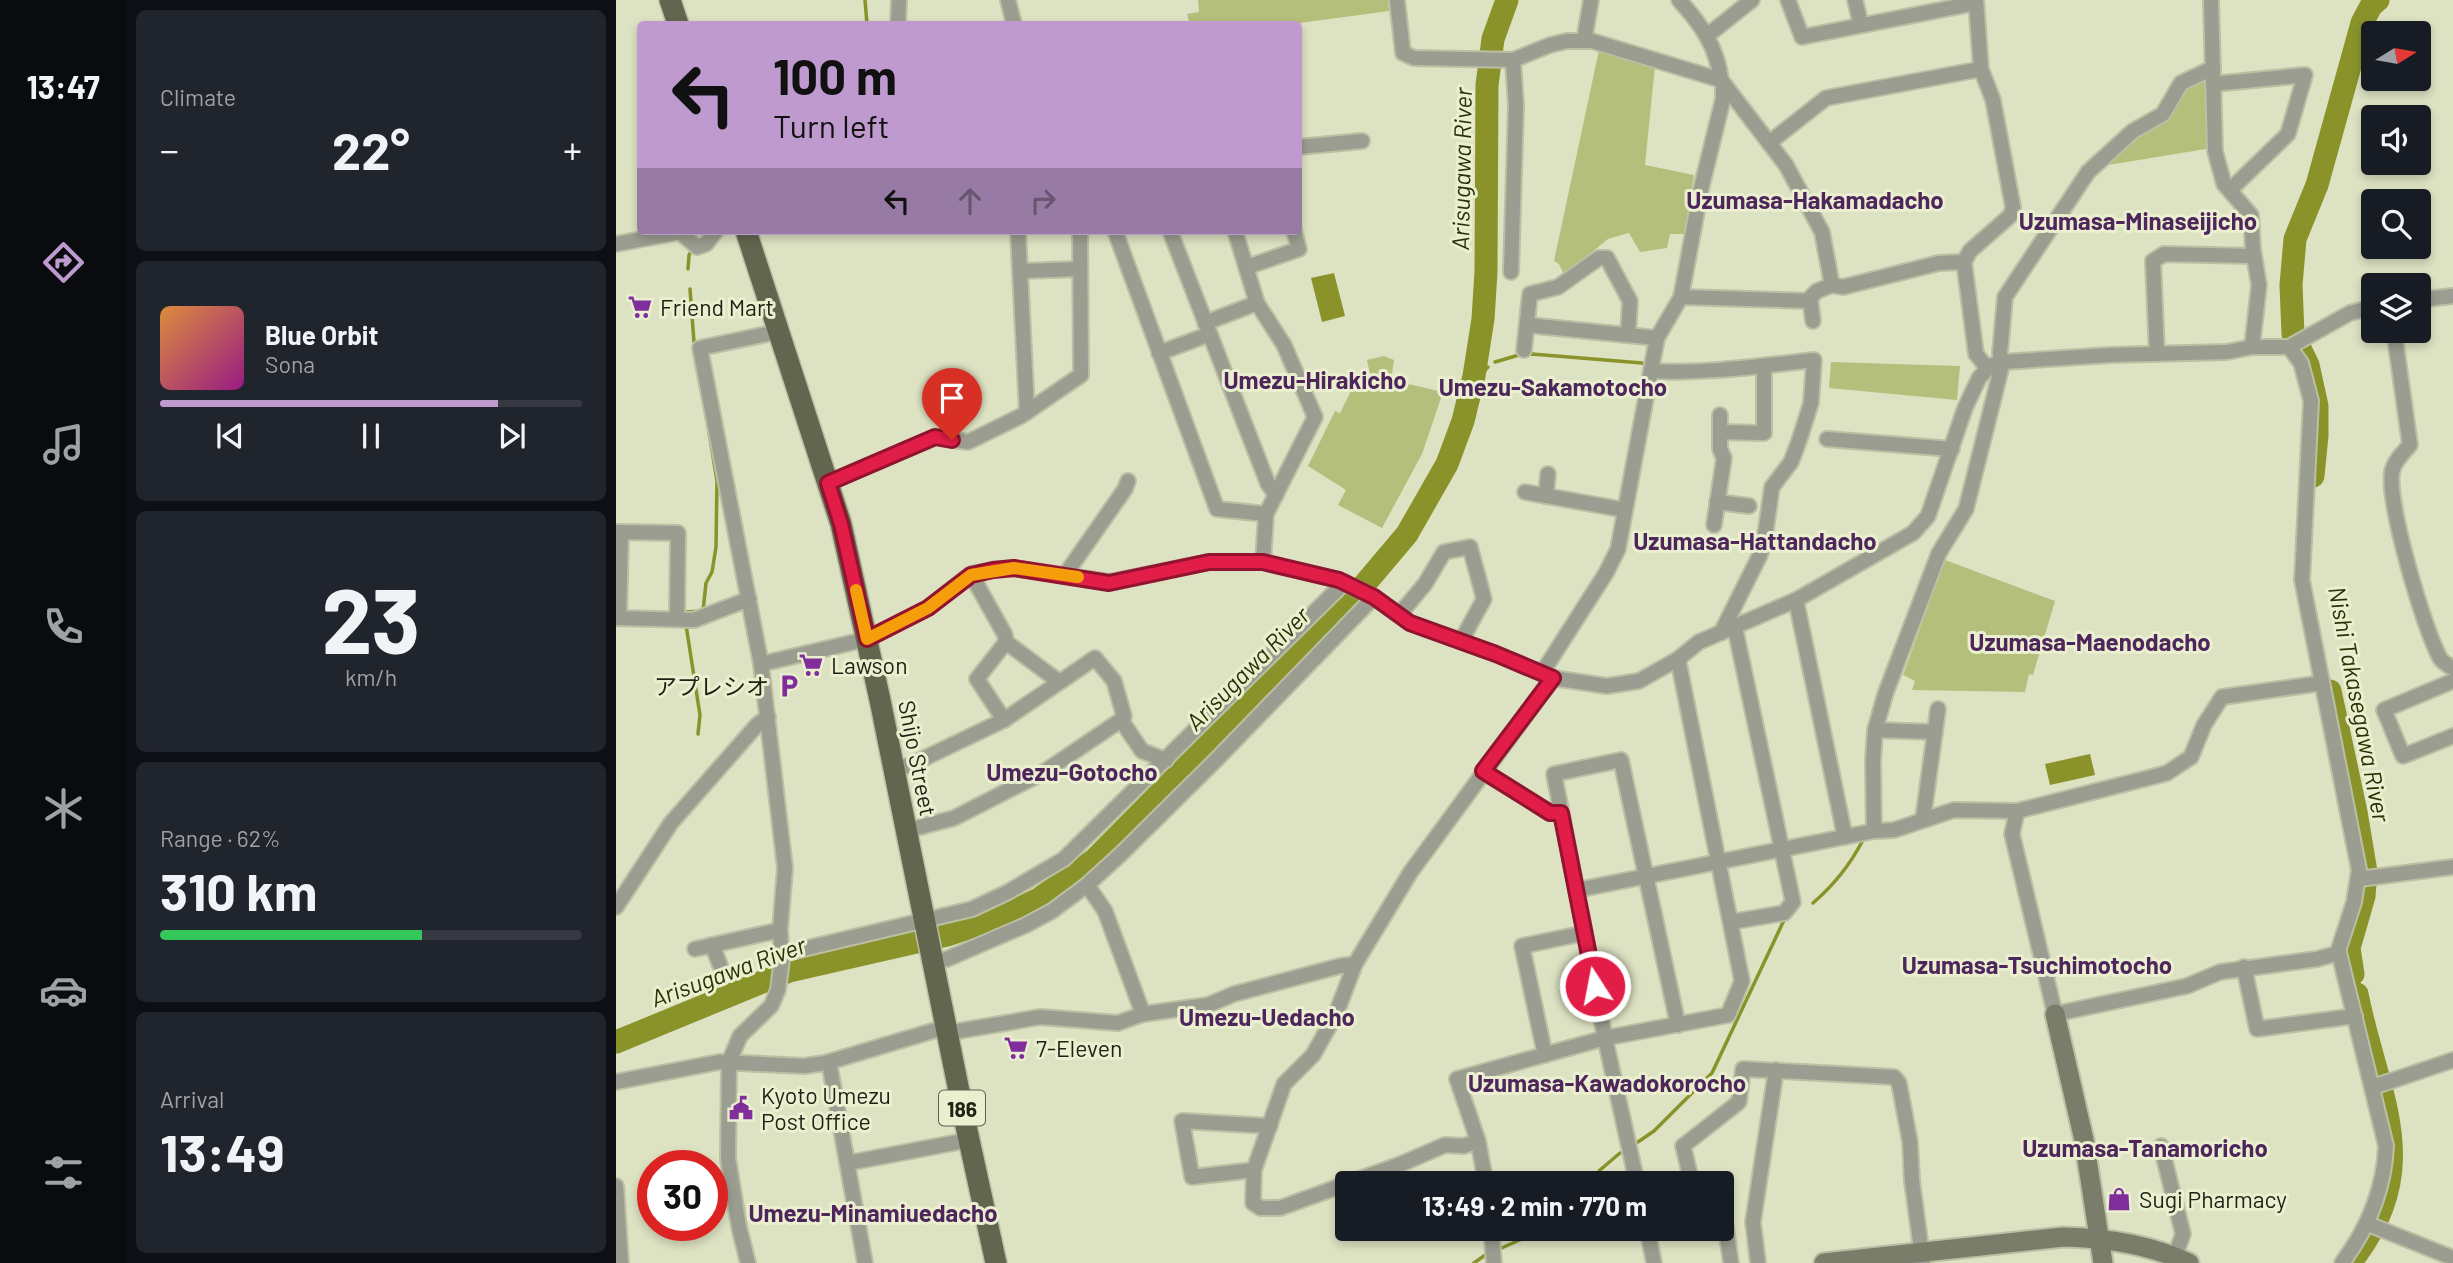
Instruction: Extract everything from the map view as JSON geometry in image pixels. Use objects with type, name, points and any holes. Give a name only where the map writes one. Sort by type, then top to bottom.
[{"type":"main road","points":[[670,0],[677,21]]},
{"type":"main road","name":"Shijo Street","points":[[747,235],[841,524],[996,1263]]},
{"type":"main road","points":[[2055,1014],[2084,1140],[2103,1263]]},
{"type":"main road","points":[[1824,1263],[1923,1257],[2063,1237],[2140,1244],[2182,1260]]},
{"type":"street","points":[[898,21],[899,0]]},
{"type":"street","points":[[1008,0],[1013,21]]},
{"type":"street","points":[[1397,0],[1403,53],[1414,58],[1509,60],[1550,45],[1592,41],[1722,82],[1786,165],[1822,232],[1832,285]]},
{"type":"street","points":[[1584,41],[1591,0]]},
{"type":"street","points":[[1708,36],[1752,0]]},
{"type":"street","points":[[1788,0],[1802,37],[1976,1],[1981,69],[1993,100],[2013,207],[2011,215],[1970,251],[1964,262],[1976,354],[1988,369]]},
{"type":"street","points":[[1855,0],[1861,25]]},
{"type":"street","points":[[2211,0],[2215,151],[2224,184],[2251,215],[2259,285],[2252,347]]},
{"type":"street","points":[[1478,1141],[1464,1146],[1445,1145],[1401,1164],[1271,1209],[1261,1208],[1253,1203],[1254,1170],[1284,1084],[1313,1055],[1336,1014],[1355,964],[1410,873],[1547,676],[1618,548],[1657,338],[1681,297],[1701,189],[1723,99],[1718,62],[1708,36],[1683,1]]},
{"type":"street","points":[[1509,60],[1516,106],[1511,272]]},
{"type":"street","points":[[1874,831],[1872,761],[1875,730],[1886,692],[1940,553],[1966,509],[2002,362],[2000,352],[2005,297],[2088,172],[2133,131],[2164,114],[2181,83],[2213,68]]},
{"type":"street","points":[[1769,143],[1826,98],[1981,69]]},
{"type":"street","points":[[2213,84],[2305,75],[2288,134],[2230,190]]},
{"type":"street","points":[[1302,146],[1363,141]]},
{"type":"street","points":[[616,244],[664,235]]},
{"type":"street","points":[[683,235],[696,247],[706,244],[713,235]]},
{"type":"street","points":[[1018,235],[1027,412]]},
{"type":"street","points":[[828,483],[935,437],[968,442],[1027,412],[1081,375],[1080,235]]},
{"type":"street","points":[[1116,235],[1217,509],[1266,514]]},
{"type":"street","points":[[1172,235],[1268,485],[1276,495]]},
{"type":"street","points":[[1236,235],[1257,303],[1284,345],[1315,417],[1266,514],[1263,562]]},
{"type":"street","points":[[1247,267],[1299,249],[1295,235]]},
{"type":"street","points":[[2157,354],[2153,261],[2164,254],[2254,256]]},
{"type":"street","points":[[1524,350],[1530,294],[1558,288],[1599,258],[1606,258],[1630,301],[1628,335]]},
{"type":"street","points":[[1681,297],[1809,300],[1817,292],[1832,285],[1843,287],[1939,263],[1964,262]]},
{"type":"street","points":[[1021,271],[1080,269]]},
{"type":"street","points":[[2431,299],[2453,296]]},
{"type":"street","points":[[1809,300],[1813,321]]},
{"type":"street","points":[[1158,354],[1257,303]]},
{"type":"street","points":[[761,664],[867,639],[928,608],[971,575],[1014,568],[1109,583],[1209,562],[1263,562],[1347,583],[1410,623],[1547,676],[1606,686],[1639,681],[1678,659],[1699,642],[1796,600],[1913,533],[1928,516],[1965,408],[1979,378],[1988,369],[2002,362],[2227,352],[2294,343],[2350,313],[2361,310]]},
{"type":"street","points":[[1527,325],[1657,338]]},
{"type":"street","points":[[748,1263],[738,1227],[728,1158],[729,1062],[740,1036],[771,1006],[778,990],[785,868],[761,664],[700,348],[777,332]]},
{"type":"street","points":[[2294,343],[2311,401],[2302,580],[2359,870],[2364,879]]},
{"type":"street","points":[[2396,343],[2410,445],[2394,464],[2391,475],[2395,517],[2433,640],[2442,662],[2453,668]]},
{"type":"street","points":[[1651,371],[1686,373],[1814,360],[1811,403],[1791,462],[1772,487],[1759,555],[1728,631],[1783,849],[1793,902],[1784,913],[1731,922]]},
{"type":"street","points":[[1720,432],[1764,433],[1764,366]]},
{"type":"street","points":[[1714,525],[1724,458],[1720,449],[1720,415]]},
{"type":"street","points":[[1827,439],[1951,449]]},
{"type":"street","points":[[1546,496],[1548,474]]},
{"type":"street","points":[[1065,575],[1128,481]]},
{"type":"street","points":[[1525,492],[1625,510]]},
{"type":"street","points":[[1717,502],[1749,506]]},
{"type":"street","points":[[677,619],[678,533],[618,532],[617,618],[694,620],[749,599]]},
{"type":"street","points":[[1399,615],[1425,584],[1444,552],[1470,547],[1484,599],[1461,641]]},
{"type":"street","points":[[971,575],[1005,635],[1006,642],[1058,681]]},
{"type":"street","points":[[782,956],[925,923],[972,909],[1008,892],[1064,859],[1347,583]]},
{"type":"street","points":[[932,958],[947,959],[1026,925],[1052,911],[1087,885],[1221,760],[1371,596]]},
{"type":"street","points":[[1796,600],[1845,837]]},
{"type":"street","points":[[1004,720],[977,680],[1006,642]]},
{"type":"street","points":[[892,767],[908,765],[1004,720],[1095,658],[1114,681],[1124,716],[1121,720],[1044,772],[954,818],[905,831]]},
{"type":"street","points":[[1484,1171],[1478,1141],[1457,1079],[1605,1038],[1728,1015],[1742,981],[1678,659]]},
{"type":"street","points":[[2453,681],[2385,710],[2403,756],[2453,736]]},
{"type":"street","points":[[1577,890],[1874,831],[1894,831],[1954,810],[2017,811],[2167,773],[2191,757],[2204,725],[2222,696],[2322,683]]},
{"type":"street","points":[[1923,819],[1938,709]]},
{"type":"street","points":[[616,907],[671,823],[757,725],[768,717]]},
{"type":"street","points":[[1121,720],[1142,751],[1166,760]]},
{"type":"street","points":[[1875,730],[1935,732]]},
{"type":"street","points":[[1634,1171],[1553,774],[1621,760],[1678,1025]]},
{"type":"street","points":[[1483,771],[1550,813],[1561,813]]},
{"type":"street","points":[[2017,811],[2012,834],[2055,1014],[2187,986],[2220,972],[2317,959],[2339,953]]},
{"type":"street","points":[[2364,879],[2453,867]]},
{"type":"street","points":[[2342,1263],[2368,1224],[2385,1169],[2386,1154],[2373,1087],[2339,953],[2354,902],[2364,879]]},
{"type":"street","points":[[1087,885],[1105,912],[1143,1014]]},
{"type":"street","points":[[695,949],[780,930]]},
{"type":"street","points":[[1545,1055],[1522,946],[1585,933]]},
{"type":"street","points":[[712,945],[720,965]]},
{"type":"street","points":[[616,1082],[719,1062],[804,1066],[829,1062],[946,1030],[1029,1017],[1063,1017],[1118,1023],[1143,1014],[1208,1005],[1234,994],[1340,965],[1355,964]]},
{"type":"street","points":[[2244,967],[2257,1029],[2355,1016]]},
{"type":"street","points":[[2373,1087],[2453,1060]]},
{"type":"street","points":[[829,1062],[865,1263]]},
{"type":"street","points":[[1689,1171],[1683,1146],[1739,1102],[1743,1069],[1894,1077],[1899,1083],[1909,1142],[1923,1257]]},
{"type":"street","points":[[1758,1263],[1753,1222],[1776,1070]]},
{"type":"street","points":[[1254,1170],[1192,1177],[1182,1121],[1270,1126]]},
{"type":"street","points":[[848,1163],[969,1140]]},
{"type":"street","points":[[2161,1146],[2183,1234],[2182,1260]]},
{"type":"street","points":[[616,1186],[621,1263]]},
{"type":"street","points":[[2368,1224],[2453,1258]]},
{"type":"street","points":[[1492,1241],[1494,1263]]},
{"type":"street","points":[[1650,1241],[1654,1263]]},
{"type":"street","points":[[1728,1241],[1731,1263]]},
{"type":"shaded area","points":[[1198,0],[1388,0],[1389,11],[1302,23],[1189,21],[1187,14],[1199,12]]},
{"type":"shaded area","points":[[1599,50],[1655,66],[1645,165],[1694,175],[1684,234],[1670,234],[1667,248],[1640,252],[1629,233],[1608,239],[1564,275],[1559,264],[1554,261]]},
{"type":"shaded area","points":[[2210,72],[2212,148],[2096,167],[2177,93]]},
{"type":"shaded area","points":[[1334,273],[1345,316],[1322,322],[1311,278]]},
{"type":"shaded area","points":[[1384,356],[1394,360],[1391,380],[1443,392],[1422,454],[1382,528],[1338,505],[1346,490],[1308,466],[1335,411],[1340,413],[1353,387],[1371,379],[1367,360]]},
{"type":"shaded area","points":[[1831,362],[1960,366],[1957,400],[1829,388]]},
{"type":"shaded area","points":[[1945,560],[2055,601],[2033,675],[2029,674],[2025,692],[1912,690],[1915,681],[1903,675]]},
{"type":"shaded area","points":[[2090,754],[2095,775],[2050,785],[2045,764]]},
{"type":"waterway","points":[[865,0],[867,21]]},
{"type":"waterway","name":"Arisugawa River","points":[[616,1042],[789,971],[947,935],[1001,917],[1039,899],[1094,860],[1353,598],[1407,534],[1447,464],[1463,421],[1474,376],[1483,319],[1486,272],[1487,85],[1493,39],[1507,0]]},
{"type":"waterway","name":"Nishi Takasegawa River","points":[[2313,476],[2317,406],[2308,365],[2293,334],[2291,285],[2295,239],[2317,185],[2362,23],[2371,6],[2378,0]]},
{"type":"waterway","points":[[700,240],[704,235]]},
{"type":"waterway","points":[[688,269],[689,255],[693,249]]},
{"type":"waterway","points":[[690,289],[694,342]]},
{"type":"waterway","points":[[1495,362],[1532,354],[1642,363]]},
{"type":"waterway","points":[[1472,384],[1488,367]]},
{"type":"waterway","points":[[686,617],[685,612],[703,611],[706,583],[712,572],[716,547],[717,481],[706,414]]},
{"type":"waterway","points":[[1934,549],[1950,522]]},
{"type":"waterway","points":[[1873,712],[1922,579]]},
{"type":"waterway","points":[[686,625],[700,715],[698,734]]},
{"type":"waterway","name":"Nishi Takasegawa River","points":[[2330,691],[2366,872],[2364,896],[2349,948],[2353,974]]},
{"type":"waterway","points":[[1813,903],[1841,874],[1863,840]]},
{"type":"waterway","points":[[1638,1142],[1654,1131],[1712,1073],[1785,918]]},
{"type":"waterway","name":"Nishi Takasegawa River","points":[[2350,1263],[2373,1228],[2386,1195],[2391,1163],[2390,1131],[2384,1099],[2357,994]]},
{"type":"waterway","points":[[1599,1171],[1620,1153]]},
{"type":"waterway","points":[[1497,1250],[1517,1241]]},
{"type":"waterway","points":[[1474,1263],[1488,1253]]},
{"type":"slow traffic","points":[[856,590],[867,639],[928,608],[971,575],[1014,568],[1078,577]]},
{"type":"place","name":"Friend Mart","points":[[640,307]]},
{"type":"place","name":"Lawson","points":[[811,665]]},
{"type":"place","name":"アプレシオ","points":[[789,686]]},
{"type":"place","name":"7-Eleven","points":[[1016,1048]]},
{"type":"place","name":"Kyoto Umezu Post Office","points":[[741,1108]]},
{"type":"place","name":"Sugi Pharmacy","points":[[2119,1199]]},
{"type":"district","name":"Uzumasa-Hakamadacho","points":[[1815,199]]},
{"type":"district","name":"Uzumasa-Minaseijicho","points":[[2138,220]]},
{"type":"district","name":"Umezu-Hirakicho","points":[[1315,379]]},
{"type":"district","name":"Umezu-Sakamotocho","points":[[1553,386]]},
{"type":"district","name":"Uzumasa-Hattandacho","points":[[1755,540]]},
{"type":"district","name":"Uzumasa-Maenodacho","points":[[2090,641]]},
{"type":"district","name":"Umezu-Gotocho","points":[[1072,771]]},
{"type":"district","name":"Uzumasa-Tsuchimotocho","points":[[2037,964]]},
{"type":"district","name":"Umezu-Uedacho","points":[[1267,1016]]},
{"type":"district","name":"Uzumasa-Kawadokorocho","points":[[1607,1082]]},
{"type":"district","name":"Uzumasa-Tanamoricho","points":[[2145,1147]]},
{"type":"district","name":"Umezu-Minamiuedacho","points":[[873,1212]]},
{"type":"route","points":[[952,440],[935,437],[828,483],[841,524],[867,639],[928,608],[971,575],[993,570],[1014,568],[1109,583],[1209,562],[1263,562],[1339,580],[1374,597],[1410,623],[1553,678],[1483,771],[1550,813],[1561,813],[1595,986]]}]
